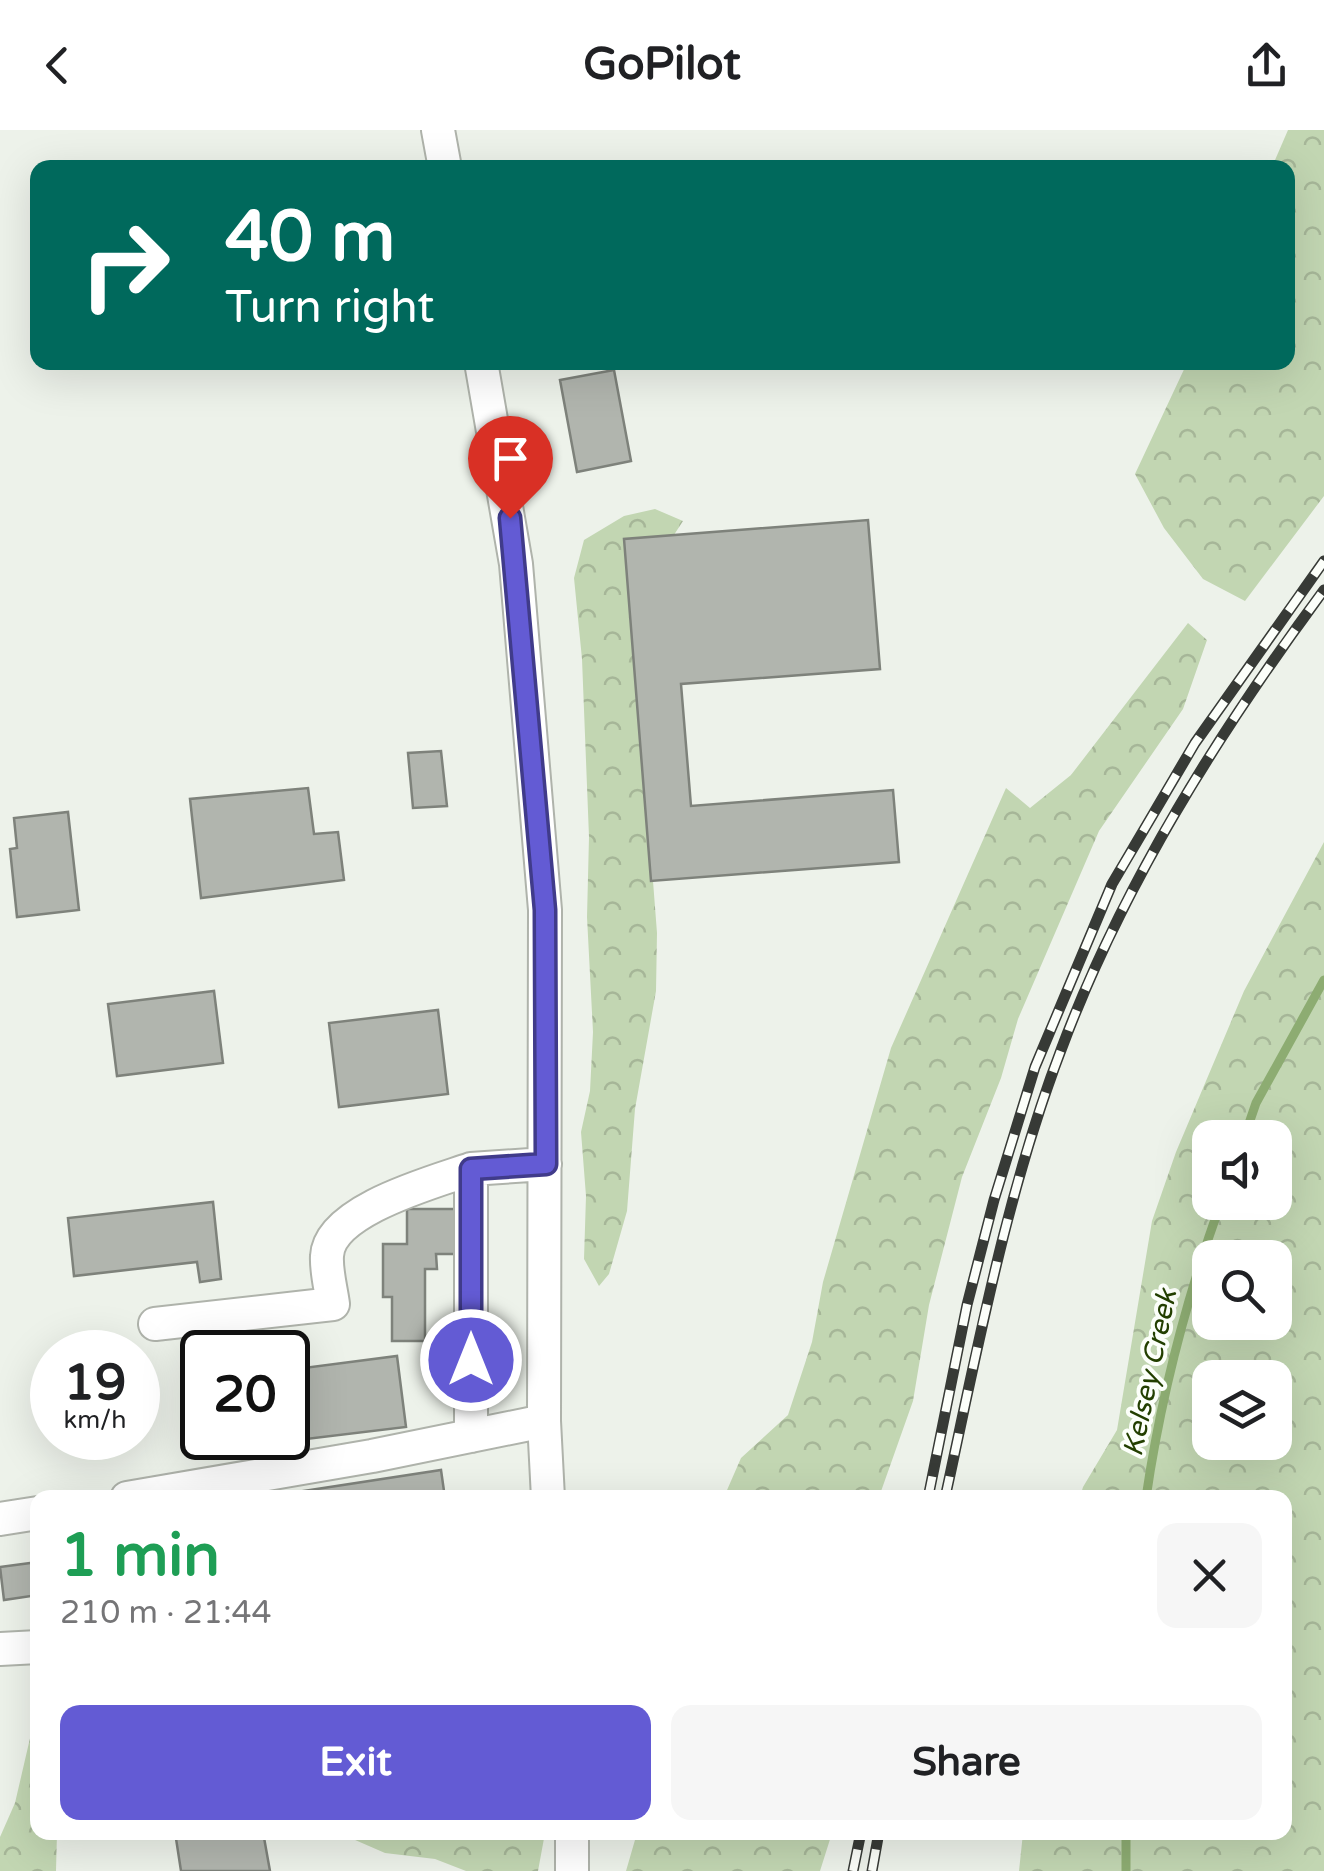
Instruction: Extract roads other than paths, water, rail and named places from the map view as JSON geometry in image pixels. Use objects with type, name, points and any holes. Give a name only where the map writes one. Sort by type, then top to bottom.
[{"type":"street","points":[[438,130],[444,160]]},
{"type":"street","points":[[482,370],[516,564],[541,840],[545,910],[544,1421],[548,1490]]},
{"type":"street","points":[[155,1324],[333,1304],[326,1252],[342,1224],[405,1192],[471,1169],[546,1164]]},
{"type":"street","points":[[471,1169],[472,1436]]},
{"type":"street","points":[[174,1490],[544,1421]]},
{"type":"street","points":[[0,1519],[30,1514]]},
{"type":"street","points":[[0,1649],[30,1647]]},
{"type":"street","points":[[572,1840],[572,1871]]},
{"type":"waterway","name":"Kelsey Creek","points":[[1250,1120],[1324,980]]},
{"type":"waterway","name":"Kelsey Creek","points":[[1147,1490],[1176,1348],[1215,1220]]},
{"type":"waterway","name":"Kelsey Creek","points":[[1126,1840],[1126,1871]]},
{"type":"railway","points":[[930,1490],[967,1305],[994,1200],[1035,1067],[1112,884],[1195,743],[1324,561]]},
{"type":"railway","points":[[947,1490],[1024,1160],[1086,988],[1113,928],[1176,811],[1247,698],[1324,590]]},
{"type":"railway","points":[[853,1871],[859,1840]]},
{"type":"railway","points":[[872,1871],[878,1840]]}]
